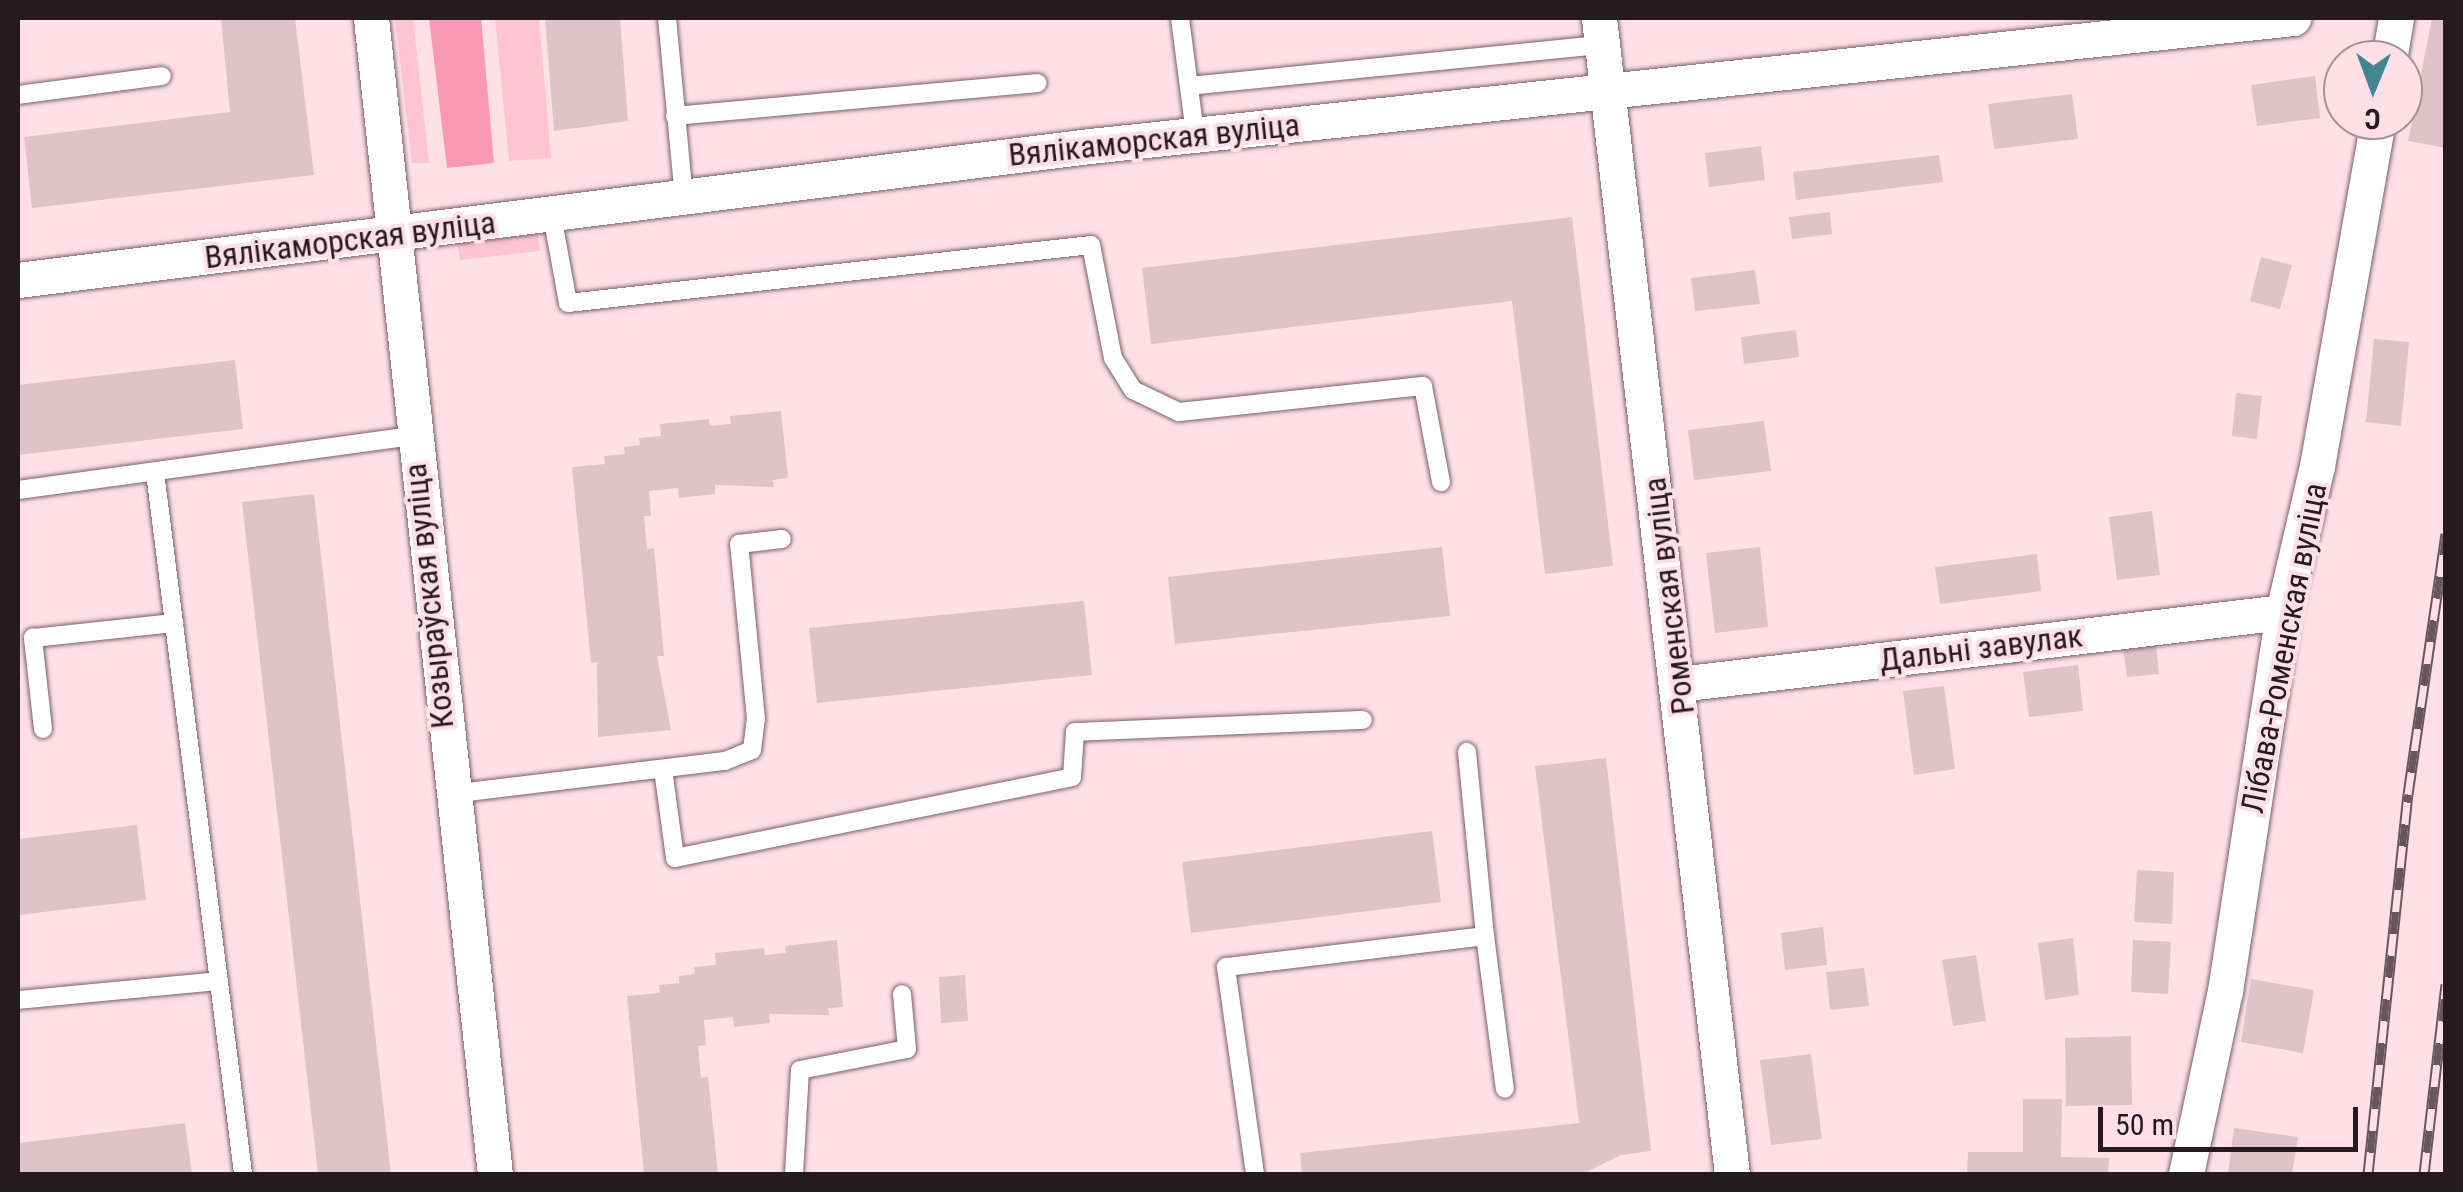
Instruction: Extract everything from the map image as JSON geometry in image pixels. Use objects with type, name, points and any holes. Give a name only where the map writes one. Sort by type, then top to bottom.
[{"type":"street","name":"Козыраўская вуліца","points":[[371,18],[450,794],[495,1174]]},
{"type":"street","name":"Вялікаморская вуліца","points":[[18,280],[1194,134],[2292,18]]},
{"type":"street","name":"Роменская вуліца","points":[[1601,31],[1680,684],[1732,1174]]},
{"type":"street","name":"Лібава-Роменская вуліца","points":[[2186,1174],[2225,991],[2283,612],[2318,466],[2375,140]]},
{"type":"street","name":"Дальні завулак","points":[[1680,684],[2283,612]]},
{"type":"lane","points":[[667,18],[684,198]]},
{"type":"lane","points":[[1180,18],[1194,134]]},
{"type":"lane","points":[[1188,86],[1601,31]]},
{"type":"lane","points":[[18,95],[162,76]]},
{"type":"lane","points":[[675,116],[1038,82]]},
{"type":"lane","points":[[552,215],[568,304],[1091,245],[1113,358],[1133,390],[1179,412],[1424,386],[1441,482]]},
{"type":"lane","points":[[18,490],[412,436]]},
{"type":"lane","points":[[155,472],[243,1174]]},
{"type":"lane","points":[[450,794],[725,761],[752,750],[756,720],[739,544],[782,539]]},
{"type":"lane","points":[[44,728],[32,638],[174,623]]},
{"type":"lane","points":[[663,769],[675,858],[1072,777],[1075,732],[1363,720]]},
{"type":"lane","points":[[1467,752],[1505,1090]]},
{"type":"lane","points":[[1256,1174],[1226,967],[1485,936]]},
{"type":"lane","points":[[18,1000],[219,981]]},
{"type":"lane","points":[[794,1174],[800,1070],[907,1049],[902,994]]},
{"type":"shaded area","points":[[395,18],[413,18],[429,163],[412,163]]},
{"type":"shaded area","points":[[429,18],[481,18],[494,163],[447,168]]},
{"type":"shaded area","points":[[495,18],[539,18],[551,158],[509,161]]},
{"type":"shaded area","points":[[538,234],[540,251],[460,260],[457,242]]},
{"type":"building","points":[[221,18],[295,18],[314,175],[32,208],[24,137],[230,112]]},
{"type":"building","points":[[545,18],[620,18],[628,121],[554,131]]},
{"type":"building","points":[[2432,18],[2446,18],[2446,148],[2408,141],[2423,140],[2423,64]]},
{"type":"building","points":[[2315,76],[2320,118],[2257,126],[2251,85]]},
{"type":"building","points":[[2072,94],[2078,139],[1994,149],[1988,104]]},
{"type":"building","points":[[1761,146],[1765,180],[1709,187],[1705,153]]},
{"type":"building","points":[[1939,155],[1943,182],[1796,200],[1793,172]]},
{"type":"building","points":[[1830,212],[1832,234],[1792,239],[1789,217]]},
{"type":"building","points":[[1572,217],[1613,566],[1545,574],[1512,301],[1151,344],[1142,268]]},
{"type":"building","points":[[2261,257],[2292,265],[2280,309],[2250,301]]},
{"type":"building","points":[[1755,270],[1760,304],[1695,311],[1691,278]]},
{"type":"building","points":[[1796,330],[1799,357],[1744,364],[1741,337]]},
{"type":"building","points":[[2374,339],[2409,342],[2401,426],[2366,422]]},
{"type":"building","points":[[235,360],[243,429],[18,455],[18,385]]},
{"type":"building","points":[[2236,393],[2262,396],[2257,439],[2232,436]]},
{"type":"building","points":[[781,411],[788,478],[773,480],[774,487],[715,485],[715,494],[679,498],[678,488],[649,491],[651,516],[644,516],[647,549],[654,548],[664,656],[657,656],[671,730],[598,737],[597,662],[591,663],[572,467],[605,464],[604,456],[625,454],[624,447],[640,445],[639,438],[661,436],[660,424],[709,419],[710,426],[731,424],[730,416]]},
{"type":"building","points":[[1764,421],[1771,471],[1694,480],[1688,430]]},
{"type":"building","points":[[314,494],[391,1174],[318,1174],[242,502]]},
{"type":"building","points":[[2152,511],[2160,575],[2117,580],[2109,517]]},
{"type":"building","points":[[1442,547],[1450,616],[1175,644],[1168,577]]},
{"type":"building","points":[[1760,547],[1768,627],[1715,633],[1706,553]]},
{"type":"building","points":[[2037,554],[2041,591],[1940,604],[1935,567]]},
{"type":"building","points":[[1084,601],[1092,675],[817,703],[809,628]]},
{"type":"building","points":[[2156,645],[2159,674],[2127,677],[2123,649]]},
{"type":"building","points":[[2078,665],[2083,711],[2029,717],[2023,672]]},
{"type":"building","points":[[1944,686],[1955,769],[1914,775],[1903,691]]},
{"type":"building","points":[[1606,758],[1651,1151],[1621,1155],[1582,1174],[1302,1174],[1300,1153],[1579,1123],[1535,766]]},
{"type":"building","points":[[137,825],[146,900],[18,915],[18,839]]},
{"type":"building","points":[[1432,831],[1441,902],[1191,933],[1182,862]]},
{"type":"building","points":[[2137,870],[2174,872],[2172,924],[2134,922]]},
{"type":"building","points":[[1823,927],[1827,965],[1785,970],[1781,933]]},
{"type":"building","points":[[2073,938],[2079,995],[2045,1000],[2038,943]]},
{"type":"building","points":[[837,940],[843,1007],[828,1008],[829,1015],[769,1014],[770,1023],[734,1027],[733,1017],[704,1020],[706,1045],[698,1046],[701,1078],[708,1077],[718,1174],[644,1174],[627,996],[660,993],[659,985],[679,983],[679,976],[695,974],[694,967],[716,965],[715,953],[764,948],[765,955],[786,953],[785,946]]},
{"type":"building","points":[[2133,940],[2171,942],[2168,994],[2131,992]]},
{"type":"building","points":[[1976,955],[1986,1021],[1953,1026],[1942,960]]},
{"type":"building","points":[[1864,968],[1869,1006],[1830,1010],[1826,972]]},
{"type":"building","points":[[965,975],[968,1021],[941,1023],[939,977]]},
{"type":"building","points":[[2251,979],[2314,990],[2303,1053],[2241,1042]]},
{"type":"building","points":[[2131,1036],[2132,1105],[2066,1106],[2065,1038]]},
{"type":"building","points":[[1811,1054],[1822,1139],[1771,1145],[1760,1060]]},
{"type":"building","points":[[2023,1099],[2062,1099],[2061,1157],[2109,1158],[2108,1174],[1967,1174],[1968,1152],[2023,1152]]},
{"type":"building","points":[[185,1123],[192,1174],[18,1174],[18,1143]]},
{"type":"building","points":[[2234,1128],[2298,1137],[2292,1174],[2228,1174]]},
{"type":"railway","points":[[2368,1174],[2408,794],[2446,534]]},
{"type":"railway","points":[[2424,1174],[2446,984]]}]
